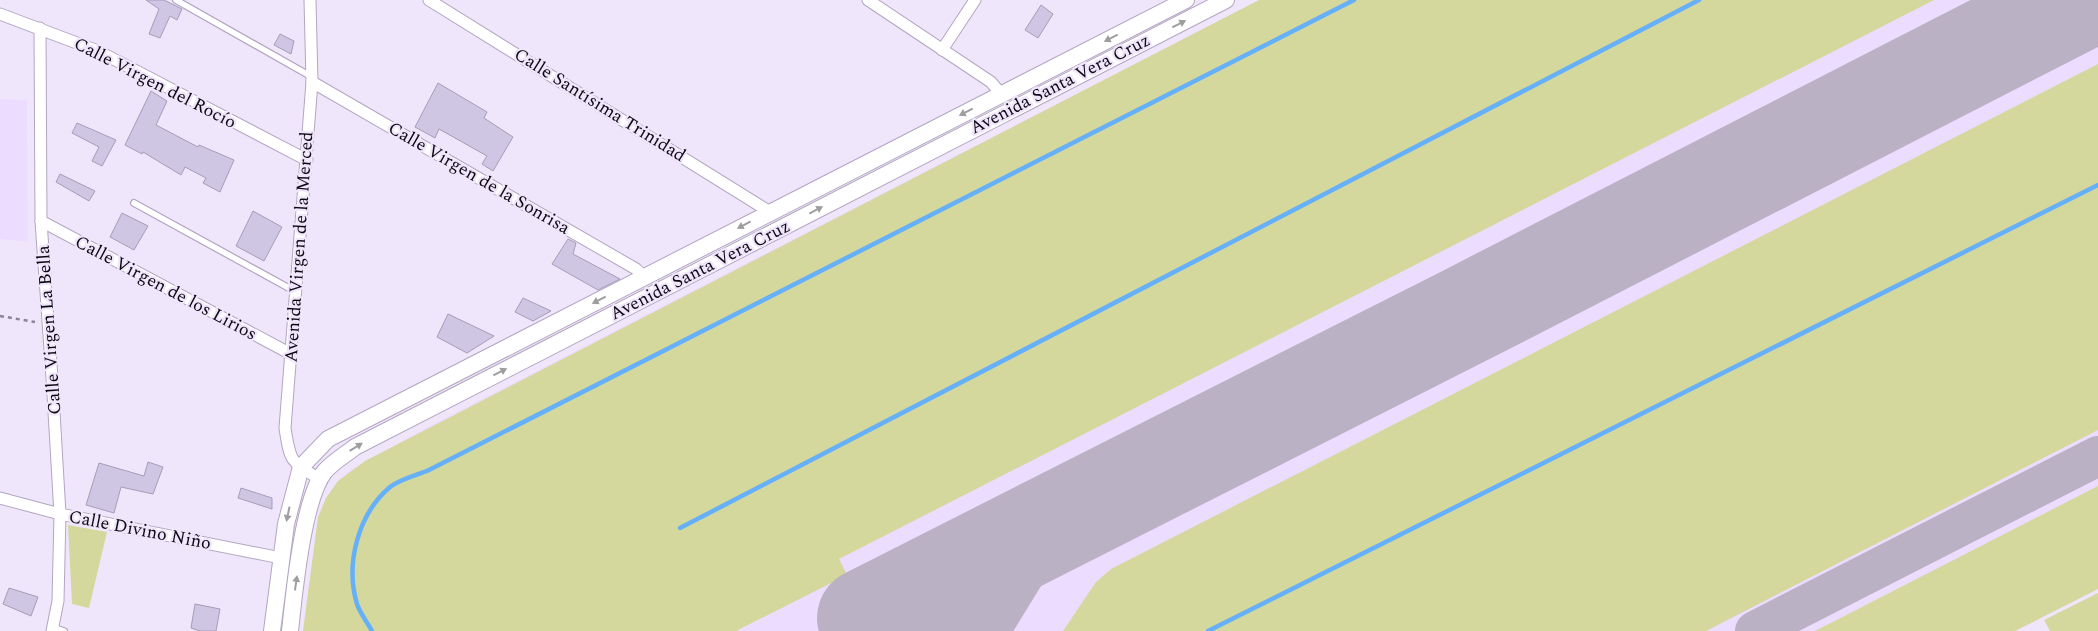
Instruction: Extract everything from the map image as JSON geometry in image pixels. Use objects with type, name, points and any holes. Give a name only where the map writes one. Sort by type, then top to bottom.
[{"type":"main road","name":"Avenida Santa Vera Cruz","points":[[272,631],[290,504],[301,468],[313,452],[328,439],[1186,0]]},
{"type":"main road","name":"Avenida Santa Vera Cruz","points":[[290,631],[306,519],[312,496],[325,471],[355,448],[1226,0]]},
{"type":"street","name":"Avenida Virgen de la Merced","points":[[301,468],[293,461],[286,428],[312,79],[310,0]]},
{"type":"street","name":"Calle Santísima Trinidad","points":[[429,0],[770,212]]},
{"type":"street","points":[[868,0],[991,82],[1001,94]]},
{"type":"street","points":[[942,50],[975,0]]},
{"type":"street","name":"Calle Virgen del Rocío","points":[[0,14],[98,51],[307,160]]},
{"type":"street","name":"Calle Virgen La Bella","points":[[40,28],[41,221],[60,514],[57,630]]},
{"type":"street","name":"Calle Virgen de la Sonrisa","points":[[312,79],[627,264],[644,277]]},
{"type":"street","name":"Calle Virgen de los Lirios","points":[[41,221],[291,354]]},
{"type":"street","points":[[301,468],[320,479]]},
{"type":"street","name":"Calle Divino Niño","points":[[0,498],[60,514],[281,558]]},
{"type":"lane","points":[[176,0],[312,79]]},
{"type":"lane","points":[[134,203],[296,292]]},
{"type":"path","points":[[0,316],[48,324]]},
{"type":"shaded area","points":[[1260,0],[2098,0],[2098,589],[2015,631],[303,631],[318,517],[326,498],[338,481],[350,470],[424,429]]},
{"type":"shaded area","points":[[0,99],[27,100],[28,242],[0,239]]},
{"type":"green space","points":[[1259,0],[1934,0],[839,559],[847,575],[736,631],[303,631],[318,517],[326,498],[338,481],[365,461]]},
{"type":"green space","points":[[2098,64],[2098,430],[1706,631],[1063,631],[1096,582],[1111,569]]},
{"type":"green space","points":[[2098,486],[2098,589],[2015,631],[1815,631]]},
{"type":"green space","points":[[68,525],[107,532],[89,608],[72,604]]},
{"type":"green space","points":[[2098,593],[2098,631],[2050,631],[2044,620]]},
{"type":"building","points":[[146,0],[164,0],[182,9],[177,20],[170,16],[160,38],[149,34],[159,9]]},
{"type":"building","points":[[1041,5],[1053,14],[1038,38],[1025,30]]},
{"type":"building","points":[[280,34],[294,41],[291,54],[274,45]]},
{"type":"building","points":[[438,83],[487,112],[484,118],[513,137],[493,171],[482,164],[487,156],[439,129],[435,138],[415,127]]},
{"type":"building","points":[[151,91],[167,101],[156,125],[198,147],[199,145],[234,160],[220,192],[203,183],[206,178],[185,167],[181,175],[143,152],[142,154],[125,145]]},
{"type":"building","points":[[77,123],[116,140],[102,166],[92,161],[99,147],[72,133]]},
{"type":"building","points":[[60,174],[95,191],[89,201],[56,182]]},
{"type":"building","points":[[253,211],[282,227],[264,261],[236,246]]},
{"type":"building","points":[[122,213],[148,226],[134,250],[110,237]]},
{"type":"building","points":[[568,239],[576,243],[573,254],[620,279],[598,290],[552,264]]},
{"type":"building","points":[[523,298],[551,311],[533,321],[515,312]]},
{"type":"building","points":[[448,314],[494,336],[467,353],[437,337]]},
{"type":"building","points":[[148,462],[163,467],[153,494],[121,487],[114,513],[86,505],[99,463],[144,476]]},
{"type":"building","points":[[241,488],[272,498],[272,509],[238,498]]},
{"type":"building","points":[[9,588],[38,597],[31,616],[3,604]]},
{"type":"building","points":[[195,604],[220,609],[216,631],[200,631],[191,628]]},
{"type":"waterway","points":[[372,631],[357,604],[354,589],[354,557],[362,525],[379,498],[394,484],[429,470],[1354,0]]},
{"type":"waterway","points":[[680,528],[1699,0]]},
{"type":"waterway","points":[[1208,631],[2098,185]]},
{"type":"taxiway","points":[[1755,631],[2098,456]]},
{"type":"taxiway","points":[[970,621],[984,628],[993,626],[1039,551],[1070,515]]},
{"type":"runway","points":[[867,618],[1466,315],[2080,0]]}]
